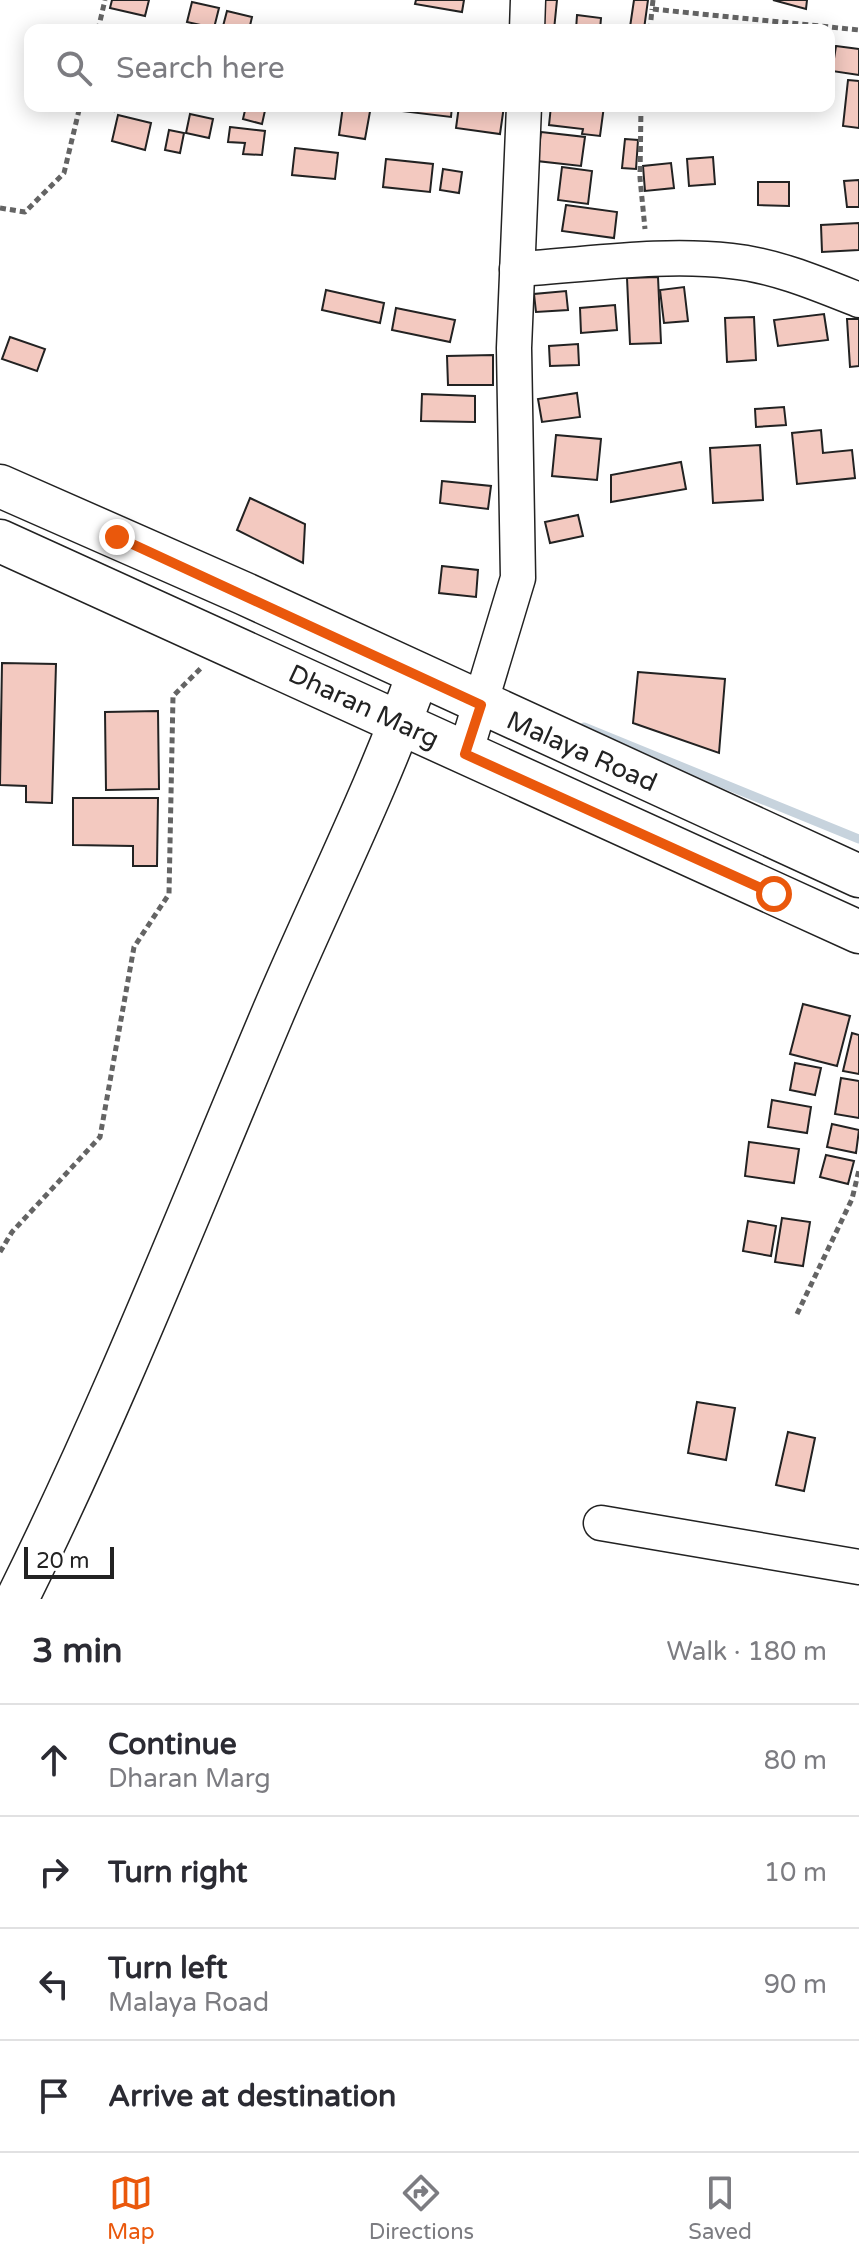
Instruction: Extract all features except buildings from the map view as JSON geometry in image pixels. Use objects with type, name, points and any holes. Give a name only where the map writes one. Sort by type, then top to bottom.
[{"type":"main road","name":"Malaya Road","points":[[0,486],[859,876]]},
{"type":"main road","name":"Dharan Marg","points":[[0,541],[226,641],[465,754],[859,932]]},
{"type":"main road","points":[[17,1599],[79,1474],[284,986],[401,722],[418,674]]},
{"type":"street","points":[[527,24],[528,0]]},
{"type":"street","points":[[465,754],[518,578],[514,348],[524,112]]},
{"type":"street","points":[[517,269],[648,261],[732,261],[812,281],[859,300]]},
{"type":"street","points":[[601,1523],[859,1567]]},
{"type":"path","points":[[99,24],[105,0]]},
{"type":"path","points":[[651,24],[653,0]]},
{"type":"path","points":[[652,9],[800,24]]},
{"type":"path","points":[[835,28],[859,30]]},
{"type":"path","points":[[0,208],[25,212],[64,173],[79,112]]},
{"type":"path","points":[[641,112],[640,178],[648,261]]},
{"type":"path","points":[[0,1252],[12,1232],[100,1137],[134,947],[169,894],[173,696],[226,641]]},
{"type":"path","points":[[797,1314],[855,1200],[859,1170]]},
{"type":"waterway","points":[[584,727],[859,839]]},
{"type":"route","points":[[117,537],[481,705],[465,754],[774,894]]}]
